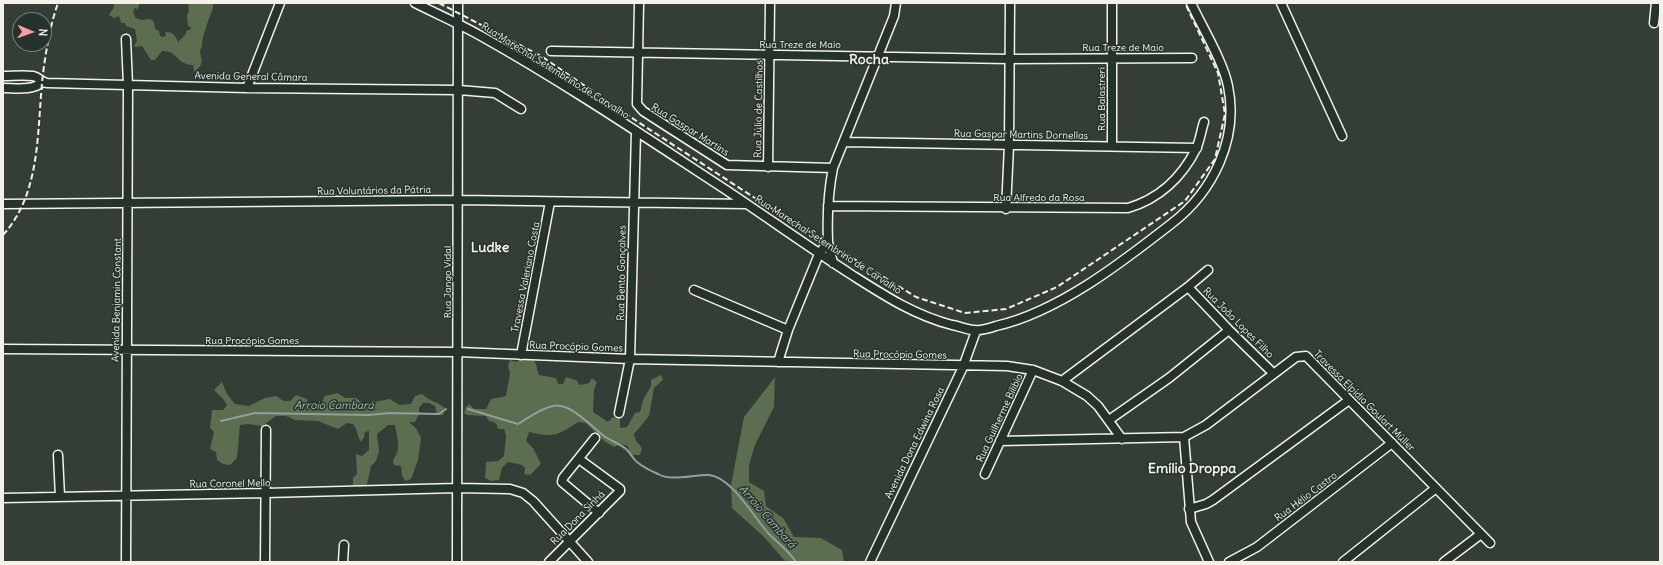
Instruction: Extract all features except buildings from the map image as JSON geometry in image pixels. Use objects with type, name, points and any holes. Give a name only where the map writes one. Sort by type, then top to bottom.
[{"type":"street","points":[[247,88],[280,3]]},
{"type":"street","name":"Rua Marechal Setembrino de Carvalho","points":[[415,3],[478,34],[530,64],[746,204],[832,263],[913,312],[976,331],[1017,321],[1038,313],[1092,282],[1174,222],[1188,209],[1211,181],[1220,164],[1229,132],[1231,112],[1228,85],[1222,68],[1191,3]]},
{"type":"street","name":"Rua Jango Vidal","points":[[457,562],[458,3]]},
{"type":"street","points":[[638,53],[639,3]]},
{"type":"street","name":"Rua Júlio de Castilhos","points":[[768,167],[770,3]]},
{"type":"street","points":[[832,263],[828,242],[828,206],[829,189],[833,168],[845,142],[894,16],[896,3]]},
{"type":"street","points":[[1006,209],[1010,3]]},
{"type":"street","name":"Rua Balastreri","points":[[1112,3],[1112,146]]},
{"type":"street","points":[[1281,3],[1342,136]]},
{"type":"street","points":[[1654,23],[1656,3]]},
{"type":"street","name":"Avenida Benjamin Constant","points":[[126,39],[128,85],[126,562]]},
{"type":"street","name":"Rua Treze de Maio","points":[[551,51],[1009,59],[1192,58]]},
{"type":"street","name":"Rua Gaspar Martins","points":[[638,53],[637,104],[642,112],[727,165],[833,168]]},
{"type":"street","name":"Avenida General Câmara","points":[[3,76],[33,76],[43,82],[128,85],[247,88],[459,90],[495,93],[521,109]]},
{"type":"street","name":"Avenida General Câmara","points":[[3,88],[32,88],[43,82]]},
{"type":"street","name":"Rua Alfredo da Rosa","points":[[828,206],[1006,209],[1128,208],[1144,203],[1168,187],[1184,170],[1197,148],[1204,122]]},
{"type":"street","name":"Rua Bento Gonçalves","points":[[619,413],[630,359],[636,132]]},
{"type":"street","name":"Rua Gaspar Martins Dornellas","points":[[845,142],[1008,146],[1197,148]]},
{"type":"street","name":"Rua Voluntários da Pátria","points":[[3,204],[458,200],[746,204]]},
{"type":"street","name":"Travessa Valeriano Costa","points":[[521,355],[550,202]]},
{"type":"street","points":[[778,362],[788,330],[819,254],[828,242]]},
{"type":"street","points":[[1062,381],[1188,287],[1208,270]]},
{"type":"street","name":"Rua João Lopes Filho","points":[[1188,287],[1273,373]]},
{"type":"street","points":[[694,290],[788,330]]},
{"type":"street","points":[[1109,420],[1170,378],[1229,330]]},
{"type":"street","name":"Avenida Dona Edwina Rosa","points":[[870,562],[963,366],[976,331]]},
{"type":"street","name":"Rua Procópio Gomes","points":[[3,349],[458,352],[630,359],[1007,366],[1033,370],[1062,381],[1087,396],[1098,406],[1122,439]]},
{"type":"street","name":"Travessa Elpídio Goulart Müller","points":[[1000,441],[1184,437],[1206,425],[1296,357],[1306,356],[1490,543]]},
{"type":"street","name":"Rua Guilherme Bilibio","points":[[985,474],[1033,370]]},
{"type":"street","points":[[1189,509],[1206,504],[1213,500],[1349,400]]},
{"type":"street","points":[[265,562],[266,430]]},
{"type":"street","points":[[1184,437],[1189,509],[1194,531],[1209,562]]},
{"type":"street","points":[[595,438],[563,478],[562,482],[599,514]]},
{"type":"street","name":"Rua Hélio Castro","points":[[1229,562],[1257,546],[1392,443]]},
{"type":"street","points":[[58,455],[60,497]]},
{"type":"street","name":"Rua Dona Sinhá","points":[[549,562],[599,514],[620,491],[620,488],[579,459]]},
{"type":"street","name":"Rua Coronel Mello","points":[[3,498],[266,494],[457,488],[510,489],[523,493],[570,541],[588,562]]},
{"type":"street","points":[[1343,562],[1436,488]]},
{"type":"street","points":[[1444,562],[1480,534]]},
{"type":"street","points":[[343,562],[344,544]]},
{"type":"green space","points":[[113,3],[140,3],[137,10],[135,7],[133,13],[136,18],[142,20],[150,19],[154,22],[155,29],[159,31],[160,36],[166,36],[165,32],[172,33],[178,42],[186,34],[186,31],[191,29],[191,27],[188,26],[187,16],[189,11],[189,3],[213,3],[200,50],[202,62],[200,66],[194,72],[193,65],[184,63],[172,53],[166,51],[162,51],[155,60],[151,60],[142,46],[134,46],[137,41],[135,29],[126,26],[125,23],[121,23],[119,16],[114,18],[109,15],[114,7]]},
{"type":"green space","points":[[524,357],[534,361],[539,375],[556,378],[558,384],[563,384],[566,377],[576,380],[580,385],[589,383],[592,378],[597,382],[594,390],[593,412],[608,422],[613,417],[620,419],[620,428],[627,427],[635,413],[640,412],[643,400],[651,386],[651,380],[661,375],[663,380],[654,388],[649,416],[634,434],[636,441],[642,448],[640,455],[632,455],[629,453],[628,446],[621,444],[614,447],[604,441],[586,423],[578,422],[555,434],[544,435],[529,432],[526,441],[533,448],[541,464],[530,475],[524,474],[525,468],[522,465],[508,462],[502,468],[499,480],[491,481],[485,478],[486,462],[498,461],[504,456],[506,436],[504,429],[498,429],[496,424],[489,421],[486,416],[467,415],[464,413],[469,404],[474,409],[486,409],[491,399],[506,396],[510,373],[508,366],[510,360],[516,362]]},
{"type":"green space","points":[[775,377],[774,407],[755,445],[749,465],[749,482],[764,491],[766,506],[784,519],[794,537],[821,538],[842,550],[844,562],[786,562],[764,537],[732,508],[731,485],[744,417]]},
{"type":"green space","points":[[222,382],[227,394],[235,404],[249,406],[265,398],[276,396],[284,401],[290,401],[296,395],[307,399],[309,408],[319,407],[325,396],[338,393],[345,398],[356,398],[364,404],[390,399],[399,405],[411,404],[415,396],[422,394],[445,408],[443,415],[437,415],[435,406],[429,403],[423,403],[419,408],[419,414],[415,422],[409,422],[416,428],[421,438],[418,460],[411,479],[405,481],[402,475],[401,466],[394,465],[393,460],[396,456],[398,448],[398,439],[395,425],[388,425],[377,434],[379,451],[376,461],[371,466],[367,484],[362,487],[353,486],[353,478],[357,474],[356,454],[362,456],[369,450],[369,431],[365,432],[361,442],[353,424],[347,423],[338,429],[318,421],[295,420],[286,416],[276,416],[262,426],[248,424],[240,425],[237,458],[230,465],[223,464],[217,460],[216,452],[210,449],[214,432],[210,428],[212,410],[223,410],[227,405],[214,390]]},
{"type":"waterway","name":"Arroio Cambará","points":[[468,409],[518,424],[544,409],[553,406],[560,406],[573,411],[604,436],[625,448],[639,464],[655,473],[676,478],[703,475],[718,477],[734,490],[769,534],[796,562]]},
{"type":"waterway","name":"Arroio Cambará","points":[[221,421],[255,413],[368,415],[390,413],[439,414],[446,409]]},
{"type":"railway","points":[[3,235],[16,217],[26,197],[32,177],[36,155],[45,58],[51,26],[58,3]]},
{"type":"railway","points":[[439,3],[541,56],[638,122],[758,200],[916,297],[965,313],[1006,309],[1057,287],[1185,201],[1215,159],[1225,114],[1218,73],[1185,3]]},
{"type":"district","name":"Rocha","points":[[869,60]]},
{"type":"district","name":"Ludke","points":[[490,248]]},
{"type":"district","name":"Emílio Droppa","points":[[1192,469]]}]
